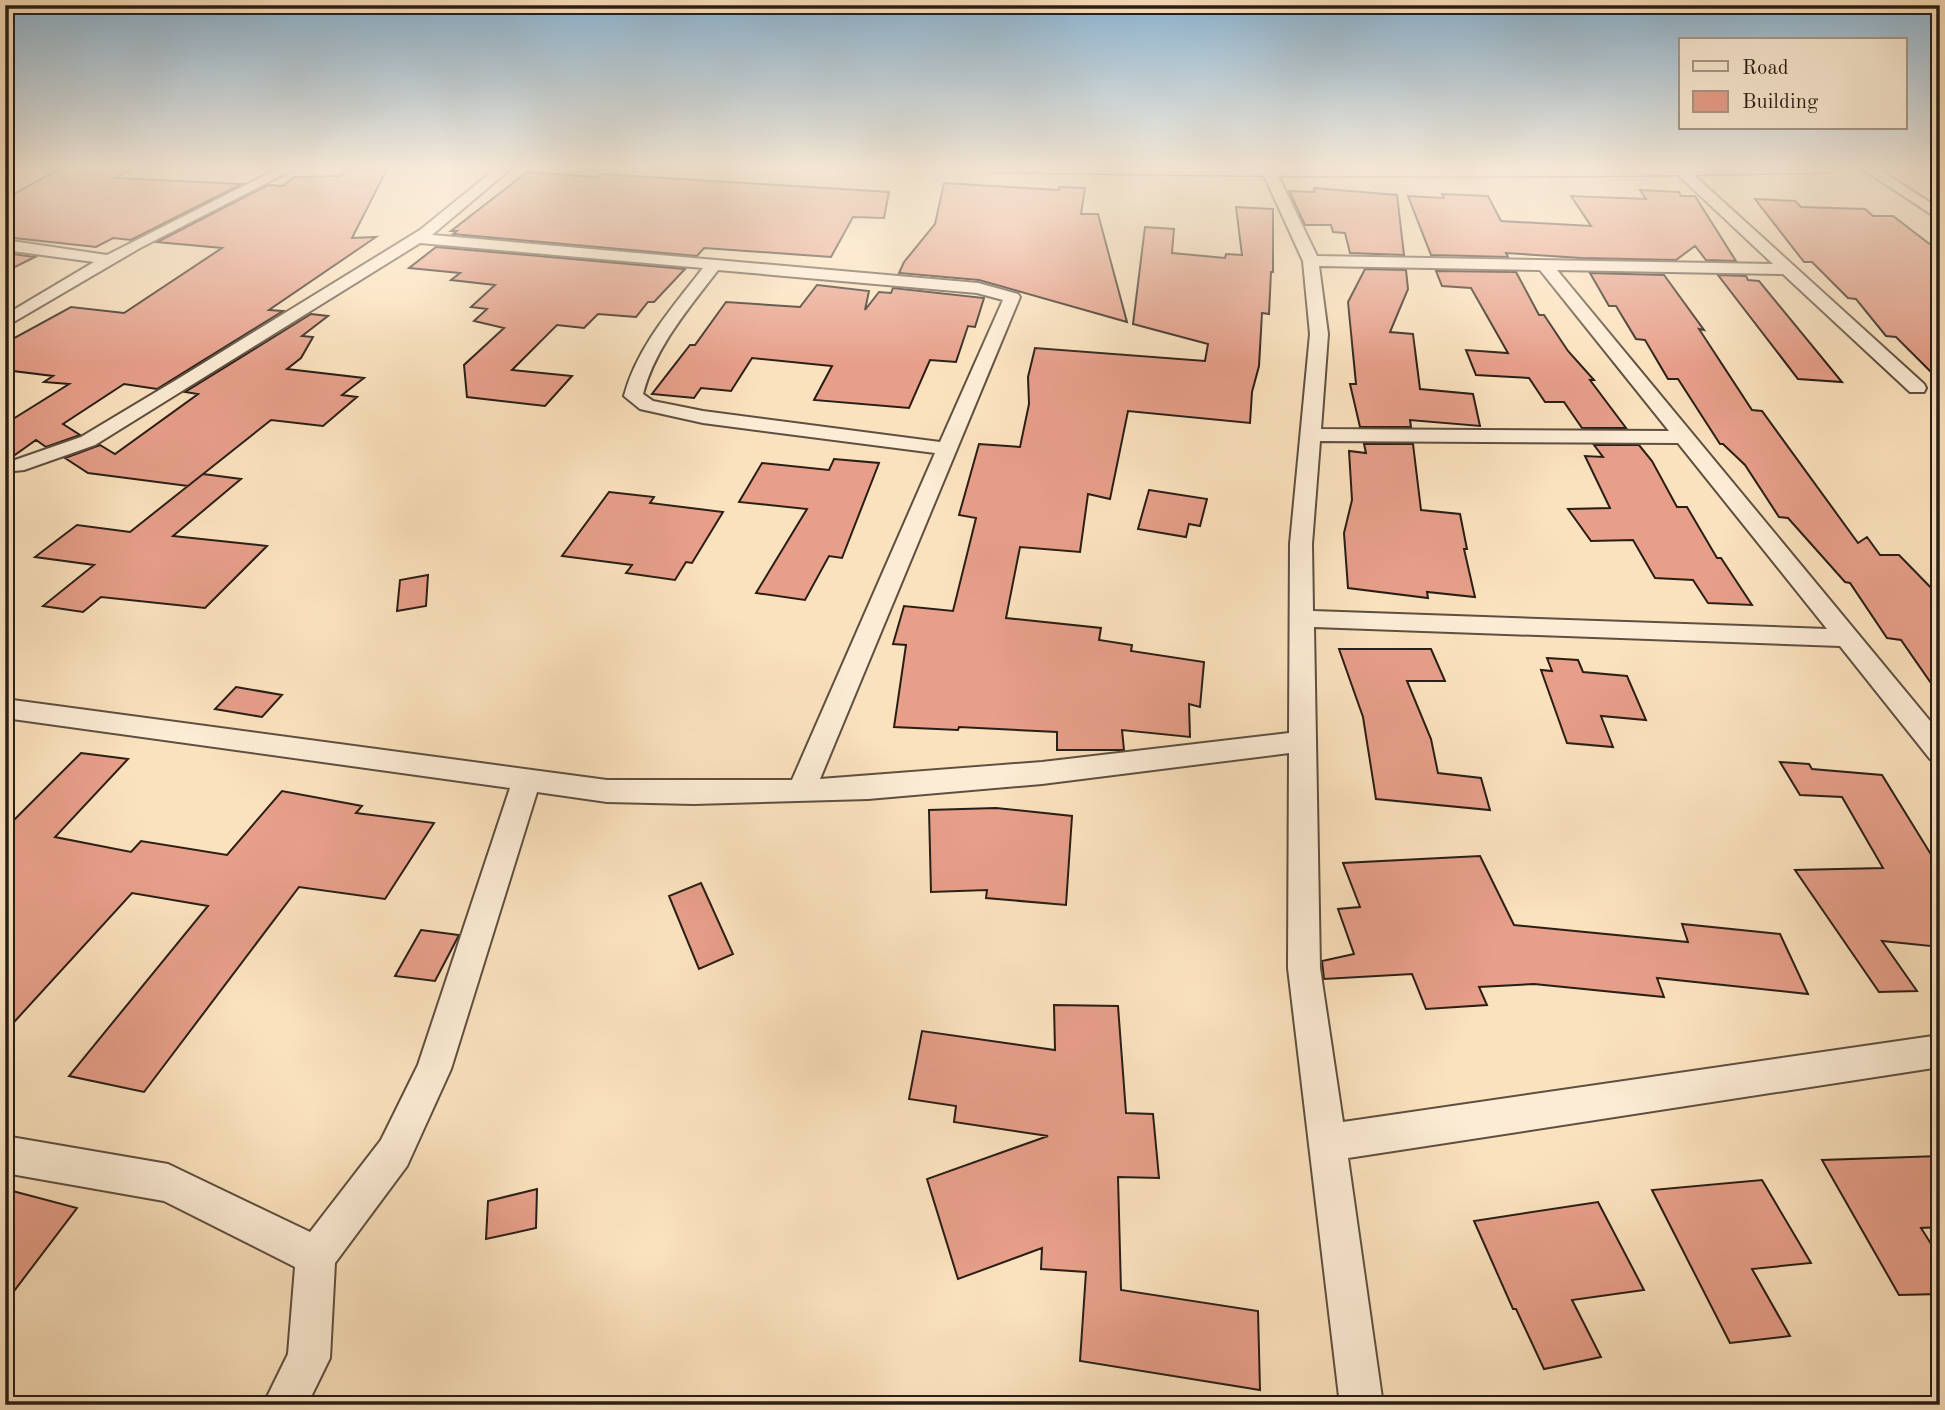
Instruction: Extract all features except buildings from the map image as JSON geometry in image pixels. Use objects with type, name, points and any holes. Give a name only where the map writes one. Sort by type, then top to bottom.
[{"type":"street","points":[[5,322],[110,260],[165,232]]},
{"type":"street","points":[[5,466],[17,466],[88,441],[425,232]]},
{"type":"street","points":[[1302,232],[1311,261],[1319,334],[1301,544],[1304,968],[1362,1405]]},
{"type":"street","points":[[1747,232],[1917,388]]},
{"type":"street","points":[[417,238],[978,288],[1012,297],[801,791]]},
{"type":"street","points":[[5,245],[110,260]]},
{"type":"street","points":[[1311,261],[1787,269]]},
{"type":"street","points":[[714,264],[636,379],[633,396],[647,405],[703,417],[948,449]]},
{"type":"street","points":[[1545,265],[1940,752]]},
{"type":"street","points":[[1311,435],[1685,438]]},
{"type":"street","points":[[1301,619],[1847,638]]},
{"type":"street","points":[[5,708],[607,791],[699,795],[879,788],[1066,772],[1301,741]]},
{"type":"street","points":[[284,1405],[309,1359],[316,1256],[394,1153],[434,1069],[527,780]]},
{"type":"street","points":[[1327,1143],[1940,1051]]},
{"type":"street","points":[[5,1154],[167,1183],[316,1256]]}]
